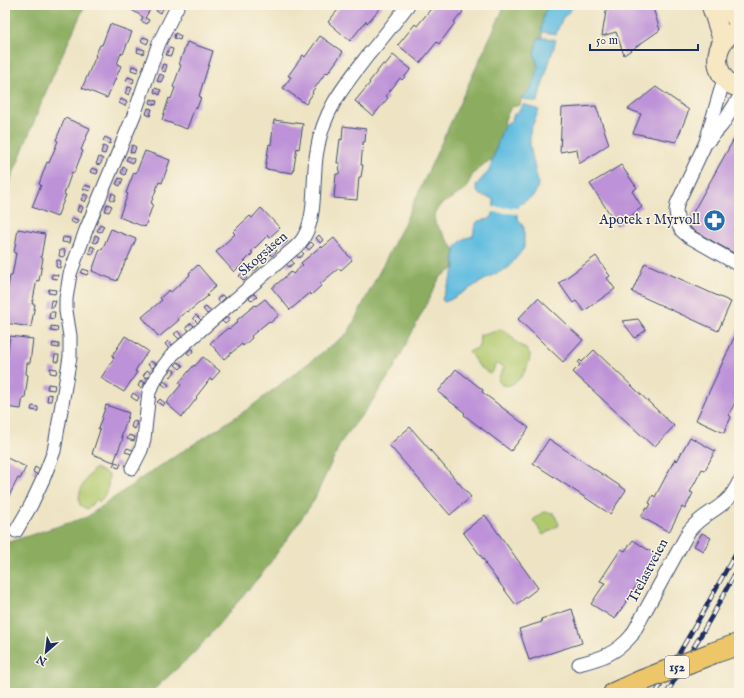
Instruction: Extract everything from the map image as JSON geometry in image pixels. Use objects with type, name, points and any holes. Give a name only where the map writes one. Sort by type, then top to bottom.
[{"type":"main road","points":[[711,5],[723,41]]},
{"type":"main road","points":[[727,5],[739,23]]},
{"type":"main road","points":[[732,84],[721,74],[717,63],[718,52],[723,41],[732,33],[739,30]]},
{"type":"main road","name":"152","points":[[614,693],[641,681],[739,644]]},
{"type":"street","points":[[16,531],[31,505],[54,451],[70,357],[70,336],[66,311],[66,299],[70,274],[86,230],[134,115],[159,43],[178,5]]},
{"type":"street","name":"Skogsåsen","points":[[132,468],[141,450],[144,439],[149,392],[160,371],[173,354],[301,243],[306,234],[311,216],[316,151],[327,113],[343,86],[408,5]]},
{"type":"street","points":[[732,84],[712,120],[706,142],[679,198],[676,218],[682,231],[688,236],[739,265]]},
{"type":"street","points":[[706,142],[722,126],[739,98]]},
{"type":"street","name":"Trelastveien","points":[[579,664],[605,657],[620,648],[625,643],[632,635],[689,530],[702,517],[729,498],[739,482]]},
{"type":"green space","points":[[5,5],[85,5],[47,89],[5,194]]},
{"type":"green space","points":[[505,5],[549,5],[543,21],[542,38],[538,39],[534,53],[538,66],[536,79],[528,92],[522,97],[520,105],[511,107],[505,119],[504,127],[493,159],[484,164],[473,174],[465,190],[440,205],[434,214],[435,223],[455,250],[455,268],[440,277],[394,368],[371,403],[341,442],[313,502],[265,570],[194,653],[150,693],[5,693],[5,541],[9,542],[87,517],[143,477],[248,409],[348,333],[403,226]]},
{"type":"green space","points":[[500,329],[507,332],[530,354],[528,365],[522,376],[513,384],[508,385],[502,385],[498,380],[504,369],[502,366],[495,364],[494,369],[490,374],[479,366],[469,352],[479,347],[480,335],[488,334]]},
{"type":"green space","points":[[95,468],[109,475],[108,486],[102,499],[99,502],[97,499],[87,509],[80,505],[79,500],[83,485]]},
{"type":"green space","points":[[543,512],[554,513],[559,525],[543,535],[533,520]]},
{"type":"water","points":[[549,5],[575,5],[562,19],[556,34],[542,32],[541,30],[544,13]]},
{"type":"water","points":[[539,38],[556,40],[538,101],[536,102],[523,99],[522,97],[528,92],[536,78],[538,66],[534,53],[537,41]]},
{"type":"water","points":[[524,104],[539,110],[530,131],[530,146],[538,183],[537,189],[534,195],[519,205],[517,210],[517,217],[524,228],[524,248],[508,268],[444,302],[442,299],[455,268],[454,256],[456,247],[463,239],[473,236],[475,225],[478,221],[490,219],[493,215],[494,200],[482,196],[476,189],[476,185],[489,171],[503,128],[512,120],[514,114],[516,114]]},
{"type":"pier","points":[[492,207],[520,208],[519,214],[491,212]]},
{"type":"building","points":[[124,5],[150,5],[149,6],[151,8],[145,18],[149,20],[147,24],[141,21],[143,17]]},
{"type":"building","points":[[160,5],[164,8],[160,13],[156,11]]},
{"type":"building","points":[[342,5],[383,5],[367,23],[366,21],[350,41],[328,22]]},
{"type":"building","points":[[434,5],[455,5],[463,12],[439,44],[437,42],[420,63],[398,45],[415,24],[417,26]]},
{"type":"building","points":[[607,5],[652,5],[660,30],[624,55],[616,32],[602,36]]},
{"type":"building","points":[[110,24],[132,32],[123,54],[121,53],[117,64],[121,66],[107,98],[82,88]]},
{"type":"building","points":[[175,33],[181,36],[180,40],[174,38]]},
{"type":"building","points":[[320,36],[343,52],[328,73],[326,72],[312,92],[313,93],[306,104],[283,88],[291,77],[288,76],[303,55],[305,57]]},
{"type":"building","points":[[143,37],[149,39],[147,44],[141,41]]},
{"type":"building","points":[[187,42],[213,51],[199,96],[201,97],[197,108],[195,107],[187,129],[162,120],[169,98],[171,99],[175,88],[173,87],[181,65],[179,64]]},
{"type":"building","points":[[138,48],[145,50],[143,54],[137,52]]},
{"type":"building","points":[[169,48],[173,49],[171,56],[166,55]]},
{"type":"building","points":[[393,55],[411,69],[402,80],[400,78],[386,96],[388,98],[373,116],[355,101],[383,64],[385,65]]},
{"type":"building","points":[[163,64],[167,65],[165,72],[161,70]]},
{"type":"building","points":[[132,66],[139,68],[137,72],[131,70]]},
{"type":"building","points":[[160,74],[164,76],[161,82],[157,81]]},
{"type":"building","points":[[128,77],[134,79],[133,83],[126,81]]},
{"type":"building","points":[[128,87],[132,88],[129,95],[125,93]]},
{"type":"building","points":[[656,87],[689,110],[676,142],[633,133],[641,114],[628,109]]},
{"type":"building","points":[[155,88],[161,90],[160,95],[154,92]]},
{"type":"building","points":[[121,99],[127,102],[125,106],[119,103]]},
{"type":"building","points":[[151,99],[157,101],[156,105],[150,103]]},
{"type":"building","points":[[596,106],[609,144],[579,164],[577,149],[560,152],[562,108]]},
{"type":"building","points":[[148,108],[152,109],[150,116],[146,114]]},
{"type":"building","points":[[65,118],[90,128],[74,173],[72,172],[64,194],[66,195],[57,217],[32,207],[41,185],[39,184],[47,162],[49,163]]},
{"type":"building","points":[[274,120],[303,124],[293,173],[265,169],[269,144],[271,145]]},
{"type":"building","points":[[343,126],[366,129],[361,165],[363,165],[361,177],[359,177],[357,200],[334,198],[336,174],[339,174],[340,163],[337,163],[340,139],[342,140]]},
{"type":"building","points":[[739,130],[739,256],[693,230],[689,226],[688,221]]},
{"type":"building","points":[[105,137],[111,140],[110,144],[103,141]]},
{"type":"building","points":[[132,145],[136,147],[134,153],[130,152]]},
{"type":"building","points":[[103,146],[107,148],[105,154],[101,153]]},
{"type":"building","points":[[145,151],[170,160],[162,183],[159,182],[151,203],[153,204],[145,227],[119,217],[128,194],[126,193],[134,172],[136,173]]},
{"type":"building","points":[[128,156],[134,159],[133,163],[126,160]]},
{"type":"building","points":[[99,157],[103,159],[100,165],[96,164]]},
{"type":"building","points":[[621,165],[637,188],[632,191],[642,207],[618,226],[590,184]]},
{"type":"building","points":[[123,167],[127,169],[125,175],[121,173]]},
{"type":"building","points":[[92,168],[98,170],[97,174],[90,172]]},
{"type":"building","points":[[119,178],[123,179],[120,186],[116,184]]},
{"type":"building","points":[[85,185],[91,187],[90,191],[83,189]]},
{"type":"building","points":[[112,193],[116,195],[114,201],[110,199]]},
{"type":"building","points":[[84,194],[88,196],[85,202],[81,200]]},
{"type":"building","points":[[107,204],[112,206],[109,212],[105,211]]},
{"type":"building","points":[[79,205],[83,207],[81,213],[77,211]]},
{"type":"building","points":[[261,208],[280,228],[270,237],[268,235],[234,272],[216,252],[235,234],[233,232],[241,224],[250,216],[252,218]]},
{"type":"building","points":[[72,218],[78,220],[76,224],[70,221]]},
{"type":"building","points":[[100,224],[104,226],[101,232],[97,231]]},
{"type":"building","points":[[18,229],[45,234],[39,281],[37,280],[32,304],[35,304],[31,327],[5,323],[8,299],[6,299],[16,253],[14,253]]},
{"type":"building","points":[[111,229],[136,239],[117,281],[92,271],[100,249],[102,250]]},
{"type":"building","points":[[95,235],[99,237],[97,243],[93,242]]},
{"type":"building","points":[[319,235],[323,240],[320,243],[316,238]]},
{"type":"building","points":[[63,237],[70,238],[69,243],[62,242]]},
{"type":"building","points":[[284,237],[288,241],[285,244],[280,240]]},
{"type":"building","points":[[334,238],[352,260],[341,270],[339,268],[320,284],[321,286],[311,295],[310,293],[290,310],[272,288],[291,272],[293,274],[303,265],[301,263],[321,246],[322,248]]},
{"type":"building","points":[[311,242],[314,245],[309,250],[306,247]]},
{"type":"building","points":[[91,246],[95,248],[93,254],[89,253]]},
{"type":"building","points":[[274,248],[277,251],[272,256],[269,253]]},
{"type":"building","points":[[60,250],[65,250],[64,257],[59,256]]},
{"type":"building","points":[[301,251],[304,254],[299,258],[296,255]]},
{"type":"building","points":[[262,256],[267,261],[264,264],[259,259]]},
{"type":"building","points":[[596,256],[610,276],[607,278],[615,289],[584,311],[576,301],[573,303],[559,283]]},
{"type":"building","points":[[57,260],[61,261],[60,268],[56,267]]},
{"type":"building","points":[[291,260],[294,263],[289,267],[286,264]]},
{"type":"building","points":[[645,263],[731,302],[718,331],[632,292]]},
{"type":"building","points":[[255,264],[259,267],[254,272],[251,269]]},
{"type":"building","points":[[198,265],[216,286],[207,294],[208,296],[178,318],[179,320],[159,337],[142,317],[162,300],[160,298],[169,290],[171,292],[190,275],[189,273]]},
{"type":"building","points":[[83,269],[89,271],[87,275],[81,273]]},
{"type":"building","points":[[242,273],[247,278],[244,281],[239,276]]},
{"type":"building","points":[[52,274],[58,275],[57,279],[51,278]]},
{"type":"building","points":[[49,289],[56,290],[55,294],[48,293]]},
{"type":"building","points":[[254,294],[257,297],[252,301],[249,298]]},
{"type":"building","points":[[222,295],[225,298],[220,303],[217,299]]},
{"type":"building","points":[[538,298],[583,340],[563,362],[518,319]]},
{"type":"building","points":[[265,299],[279,315],[251,336],[252,338],[243,346],[242,344],[224,359],[210,343],[238,322],[237,320],[255,305],[256,306]]},
{"type":"building","points":[[51,300],[56,301],[54,307],[50,307]]},
{"type":"building","points":[[206,307],[211,312],[207,314],[203,309]]},
{"type":"building","points":[[50,312],[55,312],[54,319],[49,318]]},
{"type":"building","points":[[196,315],[201,320],[198,323],[193,318]]},
{"type":"building","points":[[227,317],[230,320],[225,324],[222,321]]},
{"type":"building","points":[[638,319],[646,330],[635,338],[622,321]]},
{"type":"building","points":[[191,323],[194,326],[189,331],[186,327]]},
{"type":"building","points":[[51,326],[58,327],[57,332],[51,331]]},
{"type":"building","points":[[739,327],[739,393],[729,415],[731,417],[724,433],[696,420]]},
{"type":"building","points":[[178,331],[182,337],[179,339],[174,334]]},
{"type":"building","points":[[10,336],[33,339],[30,363],[27,363],[26,374],[28,375],[25,398],[23,397],[21,409],[5,407],[5,359],[7,360]]},
{"type":"building","points":[[125,336],[148,351],[124,392],[101,378],[114,358],[112,356]]},
{"type":"building","points":[[168,341],[173,346],[169,349],[165,344]]},
{"type":"building","points":[[53,343],[59,344],[59,348],[52,347]]},
{"type":"building","points":[[191,348],[194,350],[190,355],[187,353]]},
{"type":"building","points":[[594,350],[674,426],[654,447],[573,372],[580,365],[578,363],[580,360],[582,362]]},
{"type":"building","points":[[55,355],[59,355],[58,362],[54,361]]},
{"type":"building","points":[[203,357],[220,371],[212,380],[210,379],[182,417],[166,403],[181,385],[179,383]]},
{"type":"building","points":[[150,361],[156,364],[153,368],[148,365]]},
{"type":"building","points":[[178,362],[183,366],[180,369],[175,365]]},
{"type":"building","points":[[50,368],[57,369],[56,374],[50,373]]},
{"type":"building","points":[[172,369],[175,371],[171,377],[168,374]]},
{"type":"building","points":[[456,369],[483,390],[482,392],[529,428],[511,451],[464,415],[465,413],[438,392]]},
{"type":"building","points":[[147,370],[151,373],[147,378],[143,376]]},
{"type":"building","points":[[141,380],[145,383],[141,388],[138,386]]},
{"type":"building","points":[[164,381],[169,385],[167,388],[162,384]]},
{"type":"building","points":[[48,384],[55,385],[54,390],[47,389]]},
{"type":"building","points":[[133,393],[139,397],[137,401],[131,397]]},
{"type":"building","points":[[48,394],[52,395],[51,401],[47,401]]},
{"type":"building","points":[[160,399],[165,403],[163,406],[157,402]]},
{"type":"building","points":[[106,405],[129,413],[121,437],[123,438],[114,462],[92,454]]},
{"type":"building","points":[[32,406],[38,407],[38,411],[31,410]]},
{"type":"building","points":[[133,421],[137,422],[135,429],[131,427]]},
{"type":"building","points":[[410,427],[471,497],[450,515],[389,445]]},
{"type":"building","points":[[129,435],[135,437],[134,441],[127,439]]},
{"type":"building","points":[[690,437],[715,451],[705,470],[702,469],[690,492],[693,493],[685,509],[682,507],[669,532],[641,517],[646,508],[648,509],[653,495],[655,497],[675,459],[677,461]]},
{"type":"building","points":[[549,439],[626,490],[610,514],[533,463]]},
{"type":"building","points":[[127,448],[133,450],[132,454],[125,452]]},
{"type":"building","points":[[5,457],[26,467],[20,479],[18,478],[7,500],[8,501],[5,508]]},
{"type":"building","points":[[115,462],[121,464],[119,468],[113,466]]},
{"type":"building","points":[[35,467],[40,470],[38,475],[33,472]]},
{"type":"building","points":[[485,515],[538,588],[516,605],[463,532]]},
{"type":"building","points":[[702,533],[711,538],[703,551],[694,546]]},
{"type":"building","points":[[633,540],[656,555],[615,619],[591,604],[605,583],[600,581],[621,549],[625,551]]},
{"type":"building","points":[[572,609],[582,643],[529,660],[519,629],[542,622],[541,619]]},
{"type":"railway","points":[[656,693],[739,547]]},
{"type":"railway","points":[[667,693],[739,566]]},
{"type":"place","name":"Apotek 1 Myrvoll","points":[[715,220]]}]
